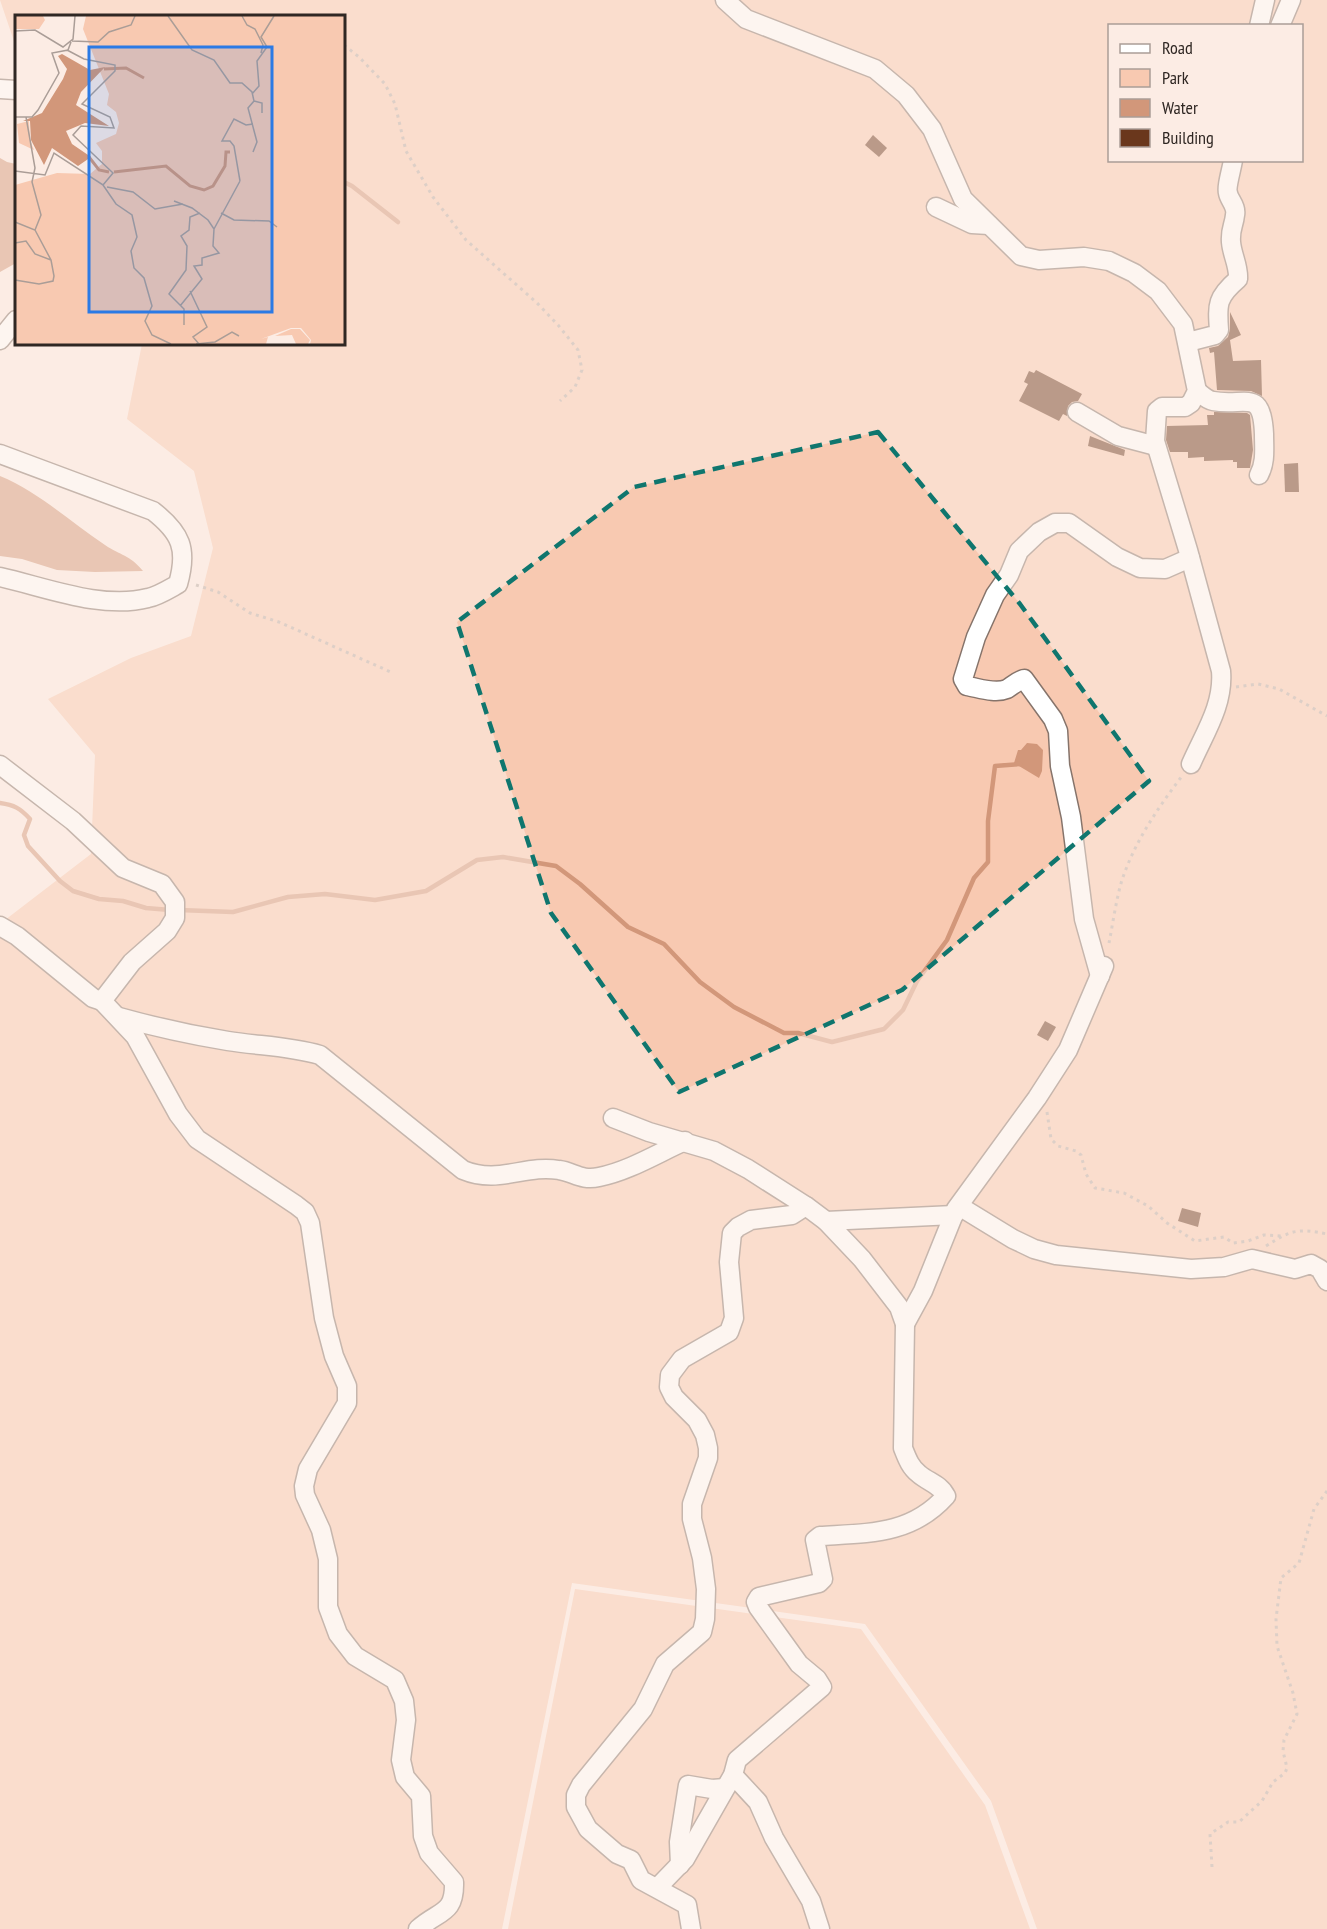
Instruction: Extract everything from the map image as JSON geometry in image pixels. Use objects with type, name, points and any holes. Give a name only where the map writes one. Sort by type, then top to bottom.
[{"type":"street","points":[[725,0],[746,19],[875,69],[906,95],[932,129],[963,200],[1021,256],[1039,260],[1084,257],[1109,261],[1134,273],[1158,291],[1183,324],[1197,391],[1191,403],[1185,407],[1162,407],[1157,411],[1155,441],[1221,671],[1222,688],[1218,705],[1191,764]]},
{"type":"street","points":[[1259,24],[1265,0]]},
{"type":"street","points":[[1281,24],[1291,0]]},
{"type":"street","points":[[0,89],[15,90]]},
{"type":"street","points":[[1188,342],[1215,335],[1219,330],[1219,300],[1225,290],[1238,279],[1239,272],[1232,256],[1231,242],[1231,228],[1236,214],[1227,191],[1233,162]]},
{"type":"street","points":[[936,207],[972,224],[989,225]]},
{"type":"street","points":[[0,340],[15,321]]},
{"type":"street","points":[[1197,391],[1211,401],[1242,401],[1257,405],[1262,412],[1265,461],[1259,475]]},
{"type":"street","points":[[1077,412],[1118,436],[1156,446]]},
{"type":"street","points":[[0,454],[153,511],[166,522],[181,542],[183,567],[178,584],[149,598],[121,601],[84,599],[0,577]]},
{"type":"street","points":[[905,1324],[923,1291],[956,1210],[1037,1098],[1068,1050],[1103,968],[1084,920],[1071,817],[1060,766],[1058,731],[1053,719],[1024,679],[1007,688],[992,691],[968,686],[963,679],[976,637],[1019,551],[1039,532],[1055,523],[1069,523],[1117,558],[1140,568],[1165,569],[1190,558]]},
{"type":"street","points":[[0,765],[73,821],[123,868],[162,884],[175,902],[175,918],[167,931],[132,962],[102,1001]]},
{"type":"street","points":[[1048,785],[1060,766]]},
{"type":"street","points":[[0,926],[17,936],[93,998],[102,1001],[135,1036],[178,1114],[197,1139],[297,1205],[305,1212],[310,1222],[324,1317],[334,1356],[346,1386],[347,1403],[308,1468],[304,1486],[305,1496],[321,1530],[326,1549],[328,1607],[338,1634],[355,1656],[395,1680],[404,1701],[406,1720],[401,1760],[405,1777],[421,1796],[423,1836],[429,1853],[454,1882],[454,1895],[450,1907],[418,1929]]},
{"type":"street","points":[[117,1017],[157,1028],[229,1042],[297,1049],[320,1055],[455,1164],[478,1176],[493,1177],[550,1169],[562,1170],[579,1178],[598,1178],[685,1141]]},
{"type":"street","points":[[613,1118],[723,1155],[748,1169],[826,1221],[862,1259],[898,1307],[905,1324],[903,1448],[909,1463],[919,1475],[943,1489],[946,1496],[935,1508],[913,1522],[888,1531],[820,1536],[815,1540],[823,1579],[819,1583],[759,1597],[756,1602],[758,1608],[799,1664],[818,1679],[822,1687],[738,1760],[729,1781],[685,1859],[657,1888]]},
{"type":"street","points":[[691,1929],[687,1905],[641,1880],[631,1860],[616,1854],[588,1829],[576,1807],[576,1795],[581,1785],[643,1709],[665,1664],[702,1632],[705,1619],[706,1589],[702,1558],[692,1519],[692,1504],[708,1458],[708,1448],[705,1435],[697,1420],[675,1397],[669,1387],[670,1375],[682,1359],[729,1332],[734,1318],[729,1262],[732,1233],[751,1220],[792,1215],[806,1206]]},
{"type":"street","points":[[826,1221],[956,1210],[1034,1249],[1056,1255],[1191,1269],[1224,1267],[1252,1259],[1295,1269],[1311,1264],[1320,1269],[1327,1281]]},
{"type":"street","points":[[680,1865],[679,1842],[688,1785],[712,1789],[729,1781]]},
{"type":"street","points":[[729,1781],[758,1802],[774,1838],[811,1901],[820,1929]]},
{"type":"path","points":[[345,46],[360,57],[386,84],[395,104],[406,151],[433,197],[466,240],[537,303],[578,350],[582,370],[575,387],[560,401]]},
{"type":"path","points":[[179,580],[218,592],[250,613],[279,621],[393,673]]},
{"type":"path","points":[[1222,688],[1258,684],[1279,689],[1327,716]]},
{"type":"path","points":[[1103,968],[1122,881],[1136,846],[1161,805],[1191,764]]},
{"type":"path","points":[[1037,1098],[1047,1109],[1051,1139],[1058,1146],[1076,1150],[1081,1155],[1086,1174],[1095,1188],[1124,1193],[1148,1206],[1167,1223],[1195,1241],[1224,1238],[1233,1243],[1248,1241],[1264,1235],[1282,1236]]},
{"type":"path","points":[[1252,1259],[1259,1250],[1282,1236],[1298,1230],[1327,1234]]},
{"type":"path","points":[[1212,1867],[1210,1834],[1228,1822],[1239,1822],[1262,1801],[1274,1782],[1285,1773],[1287,1768],[1283,1751],[1284,1740],[1298,1714],[1277,1646],[1276,1620],[1281,1578],[1299,1563],[1314,1509],[1327,1491]]},
{"type":"highlighted area","points":[[878,432],[1020,604],[1149,781],[902,990],[679,1092],[551,913],[457,622],[634,487]]},
{"type":"green space","points":[[0,0],[1327,0],[1327,1929],[1037,1929],[991,1801],[865,1624],[572,1583],[502,1929],[0,1929],[0,920],[5,920],[91,854],[95,755],[48,699],[131,658],[191,636],[213,548],[194,471],[127,419],[142,345],[345,345],[345,15],[15,15],[15,44]]},
{"type":"green space","points":[[575,1589],[861,1629],[985,1805],[1030,1929],[508,1929]]},
{"type":"water","points":[[0,158],[15,164],[15,264],[0,272]]},
{"type":"water","points":[[0,476],[28,490],[105,545],[129,558],[143,571],[57,570],[22,559],[0,556]]},
{"type":"water","points":[[1027,743],[1037,744],[1043,750],[1042,771],[1039,778],[1014,763],[1018,750],[1021,750]]},
{"type":"building","points":[[873,135],[887,148],[879,157],[865,145]]},
{"type":"building","points":[[1230,312],[1241,335],[1230,340],[1233,361],[1261,360],[1262,396],[1251,391],[1217,390],[1214,352],[1210,353],[1209,348],[1218,346],[1228,337]]},
{"type":"building","points":[[1036,370],[1082,394],[1078,401],[1068,406],[1067,416],[1063,414],[1059,421],[1019,401],[1028,384],[1024,382],[1029,371],[1034,373]]},
{"type":"building","points":[[1214,412],[1250,415],[1253,450],[1250,468],[1237,468],[1237,462],[1233,460],[1204,461],[1204,457],[1188,458],[1188,452],[1170,452],[1166,440],[1167,426],[1208,425],[1207,415],[1214,415]]},
{"type":"building","points":[[1090,436],[1125,450],[1124,456],[1088,446]]},
{"type":"building","points":[[1298,463],[1299,492],[1285,492],[1284,464]]},
{"type":"building","points":[[1045,1021],[1056,1027],[1048,1041],[1037,1035]]},
{"type":"building","points":[[1182,1208],[1201,1213],[1198,1227],[1178,1221]]},
{"type":"waterway","points":[[345,182],[398,222]]},
{"type":"waterway","points":[[179,910],[233,912],[288,897],[325,894],[375,900],[426,891],[477,860],[503,857],[556,866],[628,927],[664,944],[700,982],[734,1007],[784,1033],[798,1033],[832,1042],[884,1029],[903,1010],[917,981],[947,940],[974,878],[988,862],[988,821],[995,766],[1020,764]]},
{"type":"waterway","points":[[0,803],[16,808],[30,819],[24,835],[28,846],[60,881],[73,891],[99,899],[170,910]]}]
